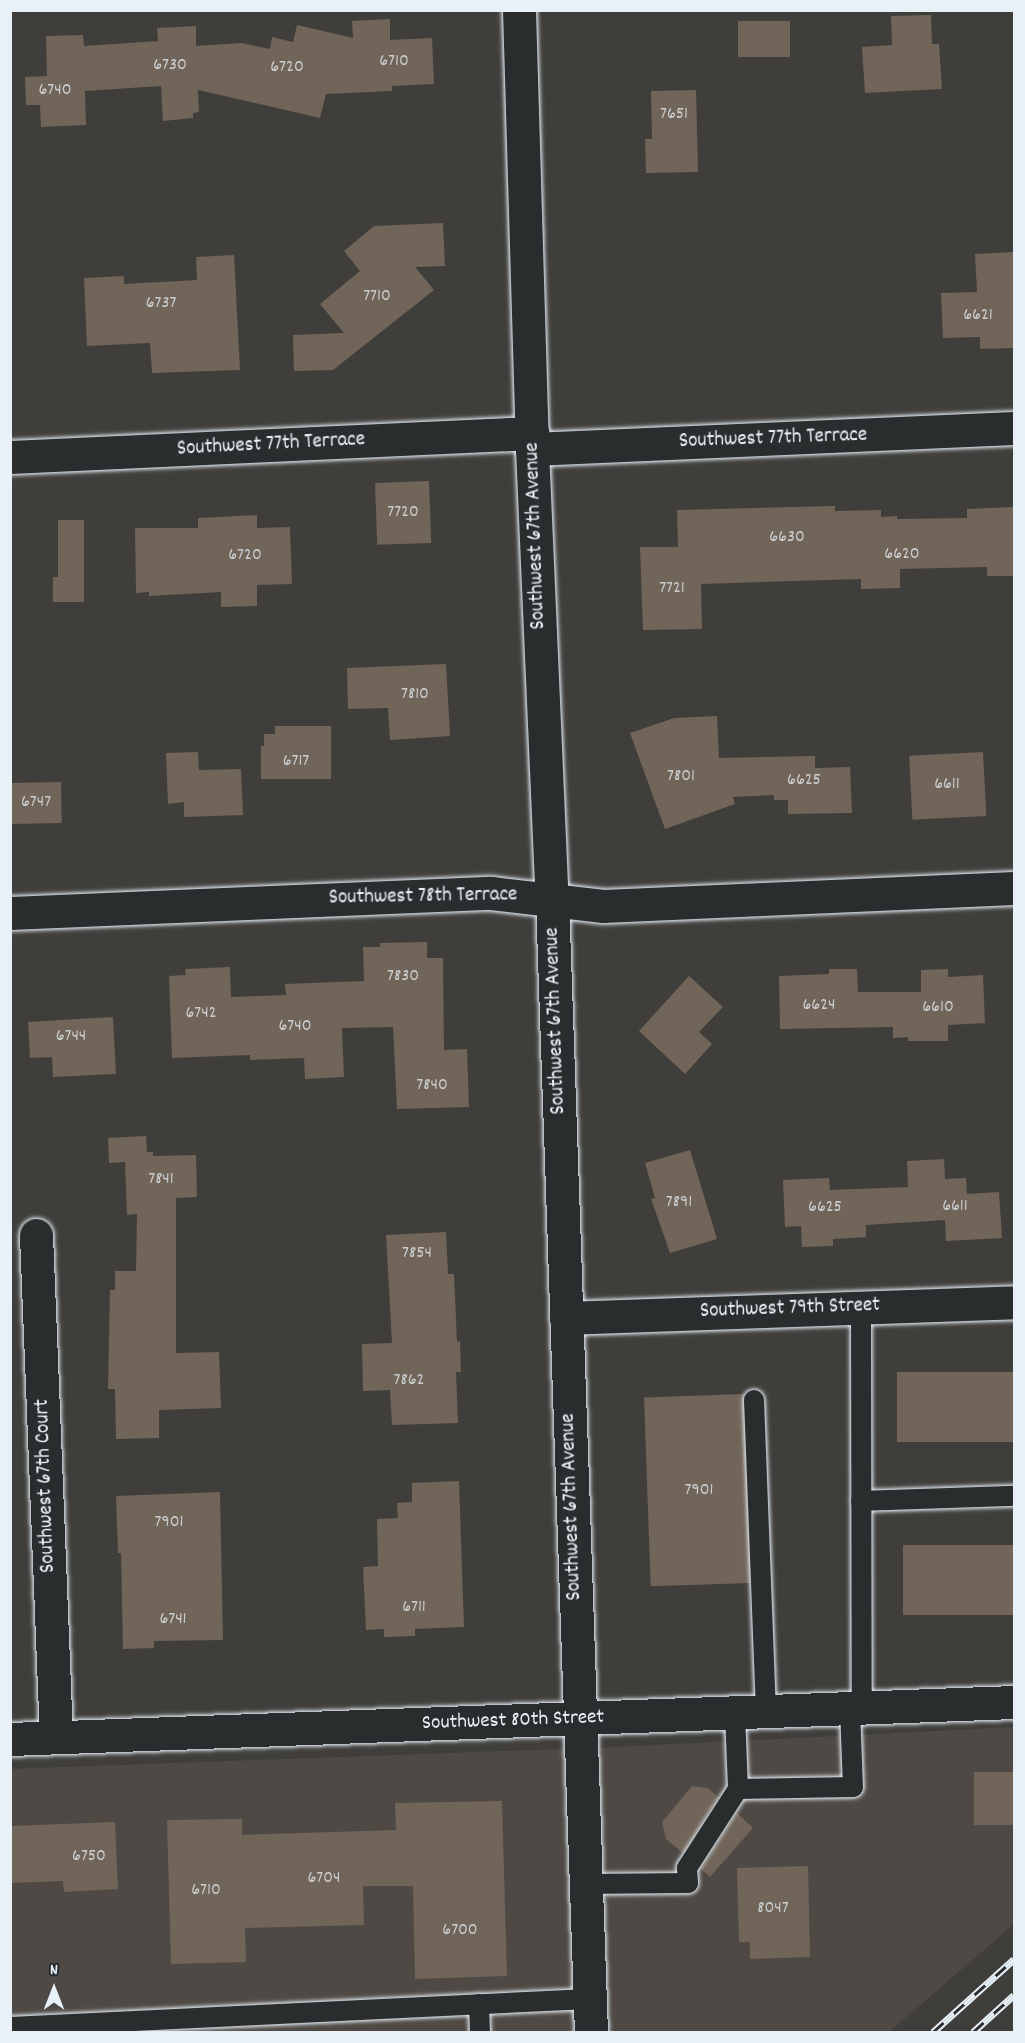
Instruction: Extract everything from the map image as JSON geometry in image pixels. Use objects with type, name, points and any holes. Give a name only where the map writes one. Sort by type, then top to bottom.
[{"type":"street","name":"Southwest 67th Avenue","points":[[519,10],[532,441],[552,899],[578,1718],[591,2032]]},
{"type":"street","name":"Southwest 77th Terrace","points":[[10,457],[1014,428]]},
{"type":"street","name":"Southwest 78th Terrace","points":[[10,913],[491,893],[603,906],[1014,888]]},
{"type":"street","name":"Southwest 67th Court","points":[[36,1234],[56,1737]]},
{"type":"street","name":"Southwest 79th Street","points":[[566,1318],[1014,1302]]},
{"type":"street","name":"Southwest 80th Street","points":[[10,1739],[1014,1702]]},
{"type":"lane","points":[[738,1789],[853,1787],[861,1501],[861,1307]]},
{"type":"lane","points":[[585,1884],[688,1883],[687,1868],[738,1789],[750,1713],[754,1400]]},
{"type":"lane","points":[[861,1501],[1014,1496]]},
{"type":"lane","points":[[10,2026],[590,1999]]},
{"type":"lane","points":[[479,2004],[480,2032]]},
{"type":"shaded area","points":[[1014,1727],[1014,1924],[889,2032],[11,2032],[10,1769],[615,1747]]},
{"type":"building","points":[[931,15],[932,44],[939,44],[942,89],[865,93],[862,47],[892,45],[891,16]]},
{"type":"building","points":[[390,19],[390,40],[432,38],[434,84],[392,86],[392,91],[326,94],[320,118],[198,90],[199,112],[193,113],[193,118],[163,121],[161,86],[85,91],[86,125],[41,127],[40,105],[26,105],[25,77],[47,76],[46,36],[83,35],[84,46],[158,41],[157,28],[196,26],[196,46],[241,43],[270,49],[272,37],[293,42],[297,25],[353,38],[352,21]]},
{"type":"building","points":[[738,21],[790,21],[790,57],[738,57]]},
{"type":"building","points":[[696,90],[698,172],[646,173],[645,139],[652,139],[651,91]]},
{"type":"building","points":[[443,223],[445,266],[415,267],[434,290],[333,370],[294,371],[293,335],[344,333],[320,304],[360,271],[344,251],[374,226]]},
{"type":"building","points":[[1013,252],[1014,348],[980,349],[980,337],[943,338],[941,293],[977,292],[975,254]]},
{"type":"building","points":[[234,255],[240,370],[152,373],[150,343],[87,346],[84,278],[124,276],[124,284],[197,280],[196,257]]},
{"type":"building","points":[[429,481],[431,543],[377,545],[375,483]]},
{"type":"building","points":[[835,506],[835,511],[881,510],[881,517],[897,516],[897,519],[967,518],[967,509],[1014,507],[1014,576],[987,576],[987,567],[900,569],[900,588],[861,589],[861,579],[701,584],[702,629],[643,630],[640,547],[678,547],[677,510]]},
{"type":"building","points":[[257,515],[257,528],[290,527],[292,584],[257,585],[257,606],[221,607],[221,592],[149,596],[149,592],[136,593],[135,528],[198,528],[198,518]]},
{"type":"building","points":[[58,520],[84,520],[84,602],[53,602],[53,577],[58,577]]},
{"type":"building","points":[[446,664],[450,736],[390,740],[388,708],[348,709],[347,668]]},
{"type":"building","points":[[717,716],[719,758],[815,756],[815,768],[850,767],[852,813],[788,814],[788,800],[774,800],[774,795],[733,797],[735,804],[665,829],[630,733],[674,718]]},
{"type":"building","points":[[275,726],[331,726],[331,779],[261,779],[261,746],[264,746],[264,734],[275,734]]},
{"type":"building","points":[[198,752],[199,770],[241,769],[243,815],[184,817],[184,802],[168,804],[166,753]]},
{"type":"building","points":[[983,752],[986,816],[912,820],[909,756]]},
{"type":"building","points":[[61,782],[62,823],[11,824],[10,783]]},
{"type":"building","points":[[427,942],[427,958],[443,958],[444,1050],[467,1049],[469,1107],[397,1109],[393,1027],[342,1028],[344,1077],[305,1079],[304,1058],[250,1060],[250,1055],[172,1058],[169,976],[186,975],[185,969],[230,967],[231,997],[286,995],[285,984],[364,981],[363,947],[380,947],[380,943]]},
{"type":"building","points":[[829,969],[857,969],[858,992],[921,992],[921,970],[948,969],[948,977],[983,975],[985,1023],[948,1025],[948,1041],[908,1041],[908,1037],[893,1038],[893,1027],[780,1029],[779,976],[829,974]]},
{"type":"building","points":[[689,976],[723,1007],[699,1032],[712,1044],[685,1074],[639,1031]]},
{"type":"building","points":[[113,1017],[116,1074],[53,1077],[52,1057],[30,1058],[28,1022]]},
{"type":"building","points":[[146,1136],[147,1152],[153,1152],[153,1156],[196,1155],[197,1197],[176,1198],[176,1353],[219,1352],[221,1408],[159,1410],[159,1438],[116,1439],[115,1389],[108,1389],[110,1290],[115,1290],[115,1271],[136,1271],[137,1214],[127,1215],[125,1162],[109,1163],[108,1138]]},
{"type":"building","points":[[690,1150],[717,1239],[670,1253],[651,1199],[655,1198],[645,1163]]},
{"type":"building","points":[[944,1159],[945,1179],[966,1178],[967,1194],[999,1192],[1002,1238],[946,1241],[945,1220],[866,1225],[866,1237],[833,1239],[833,1246],[802,1247],[801,1226],[785,1227],[783,1180],[829,1178],[830,1190],[908,1187],[907,1161]]},
{"type":"building","points":[[446,1232],[448,1274],[454,1274],[457,1342],[460,1341],[461,1372],[456,1372],[458,1423],[392,1425],[390,1390],[363,1391],[362,1344],[392,1343],[386,1235]]},
{"type":"building","points":[[897,1372],[1014,1372],[1014,1442],[897,1442]]},
{"type":"building","points":[[744,1394],[751,1583],[651,1586],[644,1397]]},
{"type":"building","points":[[459,1481],[464,1627],[415,1629],[415,1636],[384,1637],[384,1629],[366,1630],[363,1567],[378,1566],[377,1519],[398,1518],[397,1503],[412,1502],[412,1483]]},
{"type":"building","points":[[220,1492],[223,1640],[154,1641],[154,1648],[123,1649],[121,1553],[118,1553],[116,1496]]},
{"type":"building","points":[[903,1545],[1014,1545],[1014,1615],[903,1615]]},
{"type":"building","points":[[974,1772],[1014,1772],[1014,1825],[974,1825]]},
{"type":"building","points":[[692,1786],[708,1788],[718,1797],[683,1853],[666,1839],[662,1822]]},
{"type":"building","points":[[502,1801],[507,1976],[415,1979],[413,1886],[363,1886],[364,1925],[245,1928],[246,1962],[171,1964],[167,1820],[242,1819],[242,1835],[396,1830],[395,1803]]},
{"type":"building","points":[[737,1813],[753,1828],[710,1877],[701,1869]]},
{"type":"building","points":[[115,1822],[118,1889],[64,1892],[63,1881],[10,1883],[10,1826]]},
{"type":"building","points":[[808,1866],[810,1957],[750,1959],[750,1942],[739,1942],[737,1868]]},
{"type":"railway","points":[[933,2032],[1014,1959]]},
{"type":"railway","points":[[973,2032],[1014,1995]]}]
